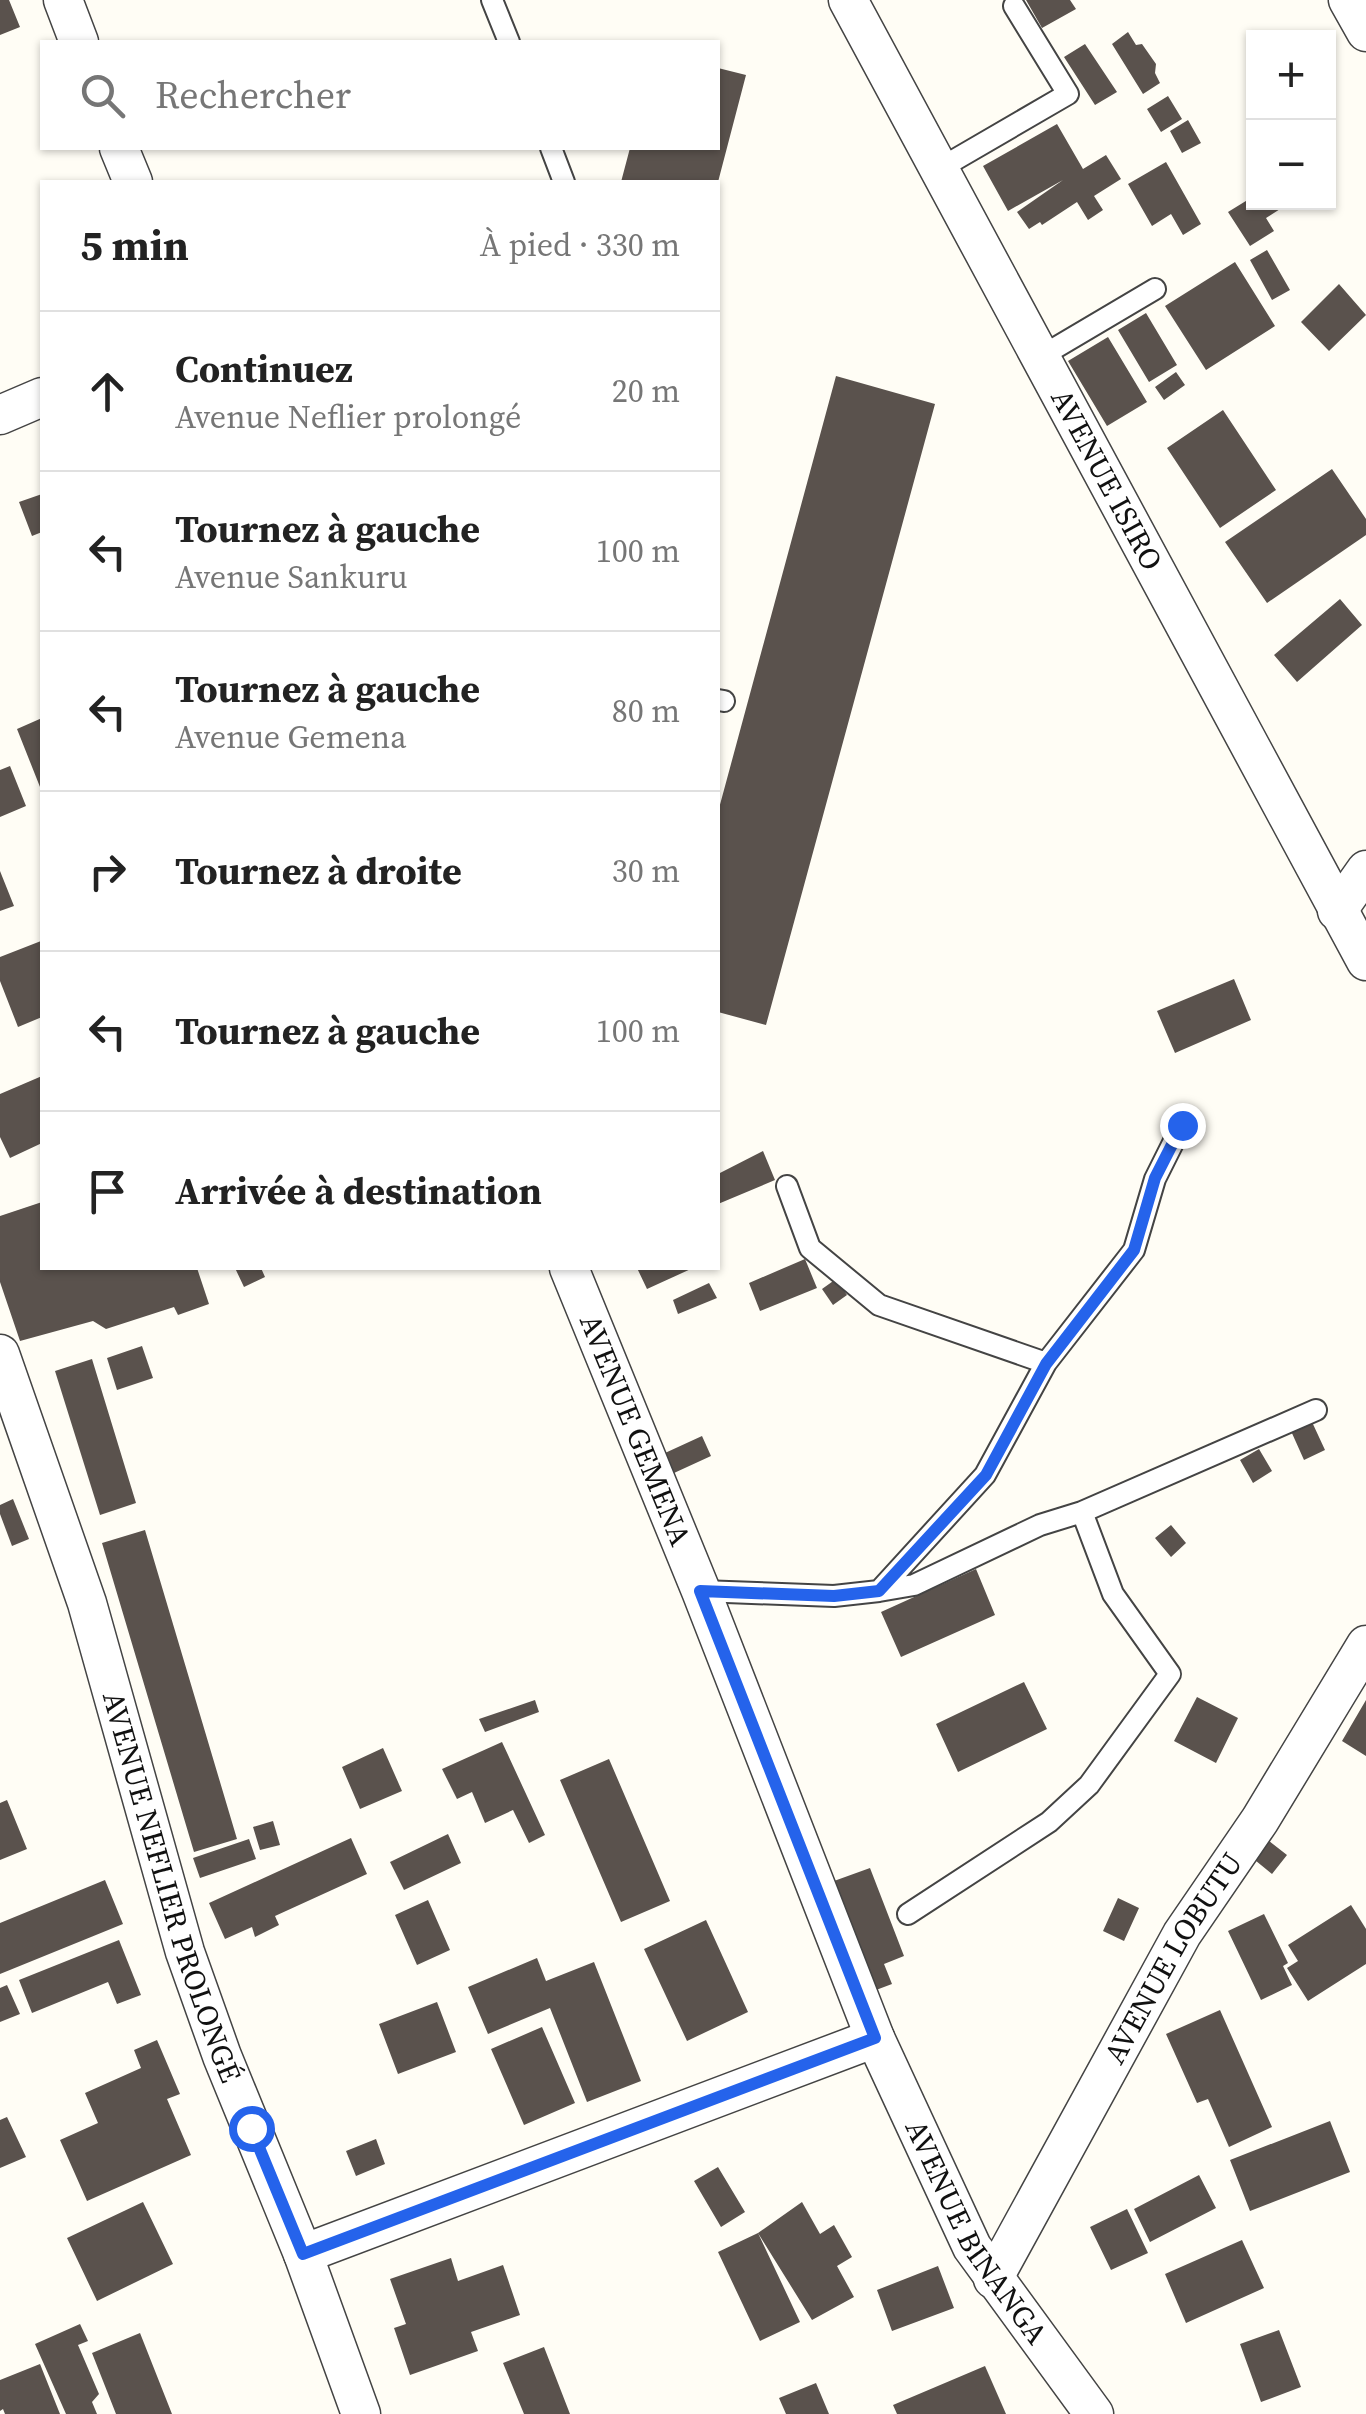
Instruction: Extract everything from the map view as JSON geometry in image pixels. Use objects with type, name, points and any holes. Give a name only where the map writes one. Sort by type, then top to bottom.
[{"type":"street","points":[[63,0],[79,40]]},
{"type":"street","name":"AVENUE ISIRO","points":[[848,0],[1366,962]]},
{"type":"street","points":[[1348,0],[1366,32]]},
{"type":"street","points":[[121,150],[132,180]]},
{"type":"street","points":[[0,415],[40,399]]},
{"type":"street","points":[[1337,912],[1366,870]]},
{"type":"street","name":"AVENUE GEMENA","points":[[570,1270],[875,2038]]},
{"type":"street","name":"AVENUE NEFLIER PROLONGÉ","points":[[0,1354],[87,1603],[186,1952],[222,2056],[303,2254],[360,2414]]},
{"type":"street","name":"AVENUE LOBUTU","points":[[992,2278],[1182,1934],[1260,1820],[1366,1646]]},
{"type":"street","points":[[303,2254],[875,2038]]},
{"type":"street","name":"AVENUE BINANGA","points":[[875,2038],[961,2224],[992,2278],[1094,2414]]},
{"type":"lane","points":[[492,0],[508,40]]},
{"type":"lane","points":[[939,169],[1068,94],[1014,6]]},
{"type":"lane","points":[[552,150],[563,180]]},
{"type":"lane","points":[[1040,357],[1155,289]]},
{"type":"lane","points":[[879,1591],[986,1475],[1046,1364],[1134,1250],[1155,1178],[1182,1125]]},
{"type":"lane","points":[[786,1186],[810,1248],[879,1306],[1046,1364]]},
{"type":"lane","points":[[700,1591],[834,1596],[914,1585],[1040,1525],[1082,1512],[1316,1410]]},
{"type":"lane","points":[[908,1914],[1049,1822],[1089,1785],[1170,1674],[1113,1594],[1082,1512]]},
{"type":"building","points":[[0,0],[9,0],[20,27],[0,35]]},
{"type":"building","points":[[1026,0],[1070,0],[1076,9],[1042,28]]},
{"type":"building","points":[[1128,32],[1156,64],[1160,83],[1143,94],[1112,44]]},
{"type":"building","points":[[1085,44],[1117,92],[1095,105],[1064,57]]},
{"type":"building","points":[[720,68],[746,75],[719,180],[622,180],[629,150],[720,150]]},
{"type":"building","points":[[1168,96],[1182,119],[1161,132],[1147,109]]},
{"type":"building","points":[[1188,120],[1201,143],[1182,153],[1170,131]]},
{"type":"building","points":[[1057,124],[1083,169],[1106,155],[1121,179],[1094,196],[1103,210],[1088,220],[1077,202],[1029,229],[1017,212],[1063,180],[1008,211],[983,166]]},
{"type":"building","points":[[1166,162],[1201,224],[1183,235],[1171,214],[1152,226],[1128,184]]},
{"type":"building","points":[[1246,201],[1246,210],[1278,210],[1266,218],[1274,231],[1250,246],[1228,212]]},
{"type":"building","points":[[1267,250],[1290,290],[1272,300],[1250,260]]},
{"type":"building","points":[[1235,262],[1275,326],[1206,370],[1165,306]]},
{"type":"building","points":[[1339,284],[1366,315],[1329,351],[1301,322]]},
{"type":"building","points":[[1146,313],[1177,365],[1149,382],[1118,330]]},
{"type":"building","points":[[1108,337],[1147,402],[1107,426],[1068,361]]},
{"type":"building","points":[[1176,372],[1185,385],[1164,400],[1155,387]]},
{"type":"building","points":[[836,376],[935,404],[766,1025],[720,1013],[720,805]]},
{"type":"building","points":[[1223,410],[1276,490],[1220,528],[1167,448]]},
{"type":"building","points":[[1332,469],[1366,519],[1366,535],[1267,603],[1225,542]]},
{"type":"building","points":[[40,495],[40,533],[32,536],[19,502]]},
{"type":"building","points":[[1340,599],[1362,625],[1297,682],[1274,655]]},
{"type":"building","points":[[40,719],[40,787],[17,729]]},
{"type":"building","points":[[10,766],[26,806],[0,817],[0,770]]},
{"type":"building","points":[[0,871],[14,906],[0,911]]},
{"type":"building","points":[[40,941],[40,1018],[18,1027],[0,981],[0,957]]},
{"type":"building","points":[[1234,979],[1251,1020],[1175,1053],[1157,1011]]},
{"type":"building","points":[[40,1077],[40,1144],[10,1158],[0,1137],[0,1094]]},
{"type":"building","points":[[763,1151],[775,1180],[720,1203],[720,1173]]},
{"type":"building","points":[[40,1203],[40,1270],[198,1270],[209,1304],[178,1315],[174,1307],[106,1329],[93,1321],[20,1341],[0,1282],[0,1216]]},
{"type":"building","points":[[805,1259],[817,1288],[760,1311],[749,1283]]},
{"type":"building","points":[[236,1270],[262,1270],[265,1277],[244,1287]]},
{"type":"building","points":[[638,1270],[689,1270],[647,1289]]},
{"type":"building","points":[[836,1279],[847,1295],[833,1305],[822,1289]]},
{"type":"building","points":[[709,1283],[717,1298],[678,1314],[673,1300]]},
{"type":"building","points":[[142,1346],[153,1378],[117,1390],[107,1358]]},
{"type":"building","points":[[92,1359],[136,1503],[100,1515],[55,1371]]},
{"type":"building","points":[[1312,1422],[1325,1450],[1304,1460],[1291,1431]]},
{"type":"building","points":[[702,1436],[711,1456],[674,1473],[665,1453]]},
{"type":"building","points":[[1259,1449],[1272,1471],[1253,1483],[1240,1460]]},
{"type":"building","points":[[13,1499],[29,1539],[12,1546],[0,1505]]},
{"type":"building","points":[[1171,1525],[1186,1543],[1171,1557],[1155,1538]]},
{"type":"building","points":[[145,1530],[237,1839],[194,1852],[102,1543]]},
{"type":"building","points":[[976,1569],[995,1615],[901,1657],[881,1612]]},
{"type":"building","points":[[1024,1682],[1047,1729],[958,1772],[936,1724]]},
{"type":"building","points":[[1197,1697],[1238,1718],[1216,1763],[1174,1741]]},
{"type":"building","points":[[535,1700],[539,1712],[485,1732],[479,1719]]},
{"type":"building","points":[[1366,1700],[1366,1756],[1342,1741]]},
{"type":"building","points":[[502,1742],[545,1835],[529,1843],[513,1810],[485,1823],[472,1792],[457,1799],[442,1769]]},
{"type":"building","points":[[383,1748],[402,1791],[360,1809],[342,1767]]},
{"type":"building","points":[[609,1759],[670,1901],[621,1922],[560,1780]]},
{"type":"building","points":[[7,1800],[27,1849],[0,1860],[0,1803]]},
{"type":"building","points":[[273,1821],[280,1845],[260,1850],[253,1827]]},
{"type":"building","points":[[448,1834],[461,1863],[404,1890],[390,1862]]},
{"type":"building","points":[[1264,1837],[1287,1855],[1272,1874],[1250,1856]]},
{"type":"building","points":[[351,1838],[367,1874],[275,1916],[279,1925],[255,1937],[252,1927],[225,1939],[209,1903]]},
{"type":"building","points":[[249,1839],[256,1859],[200,1878],[193,1858]]},
{"type":"building","points":[[870,1868],[904,1956],[884,1964],[892,1984],[876,1990],[834,1881]]},
{"type":"building","points":[[105,1880],[123,1924],[0,1974],[0,1923]]},
{"type":"building","points":[[1118,1898],[1139,1908],[1124,1941],[1103,1931]]},
{"type":"building","points":[[428,1900],[450,1950],[417,1965],[395,1915]]},
{"type":"building","points":[[1351,1905],[1366,1929],[1366,1964],[1308,2001],[1287,1968],[1298,1961],[1288,1945]]},
{"type":"building","points":[[1264,1914],[1288,1963],[1283,1966],[1292,1985],[1261,2000],[1228,1931]]},
{"type":"building","points":[[706,1920],[748,2012],[687,2041],[644,1949]]},
{"type":"building","points":[[119,1940],[141,1995],[117,2004],[108,1982],[32,2013],[19,1980]]},
{"type":"building","points":[[537,1958],[546,1981],[594,1962],[641,2081],[587,2102],[550,2008],[488,2034],[468,1987]]},
{"type":"building","points":[[7,1985],[20,2014],[0,2022],[0,1988]]},
{"type":"building","points":[[437,2002],[456,2052],[398,2074],[379,2024]]},
{"type":"building","points":[[1220,2010],[1272,2127],[1229,2147],[1208,2099],[1197,2103],[1166,2034]]},
{"type":"building","points":[[542,2027],[575,2103],[524,2125],[491,2049]]},
{"type":"building","points":[[157,2040],[180,2094],[167,2099],[191,2155],[87,2201],[60,2140],[98,2123],[85,2093],[141,2068],[134,2050]]},
{"type":"building","points":[[7,2117],[26,2157],[0,2168],[0,2120]]},
{"type":"building","points":[[1330,2121],[1350,2172],[1250,2211],[1230,2160]]},
{"type":"building","points":[[376,2139],[385,2164],[356,2176],[346,2151]]},
{"type":"building","points":[[718,2167],[745,2212],[721,2227],[694,2181]]},
{"type":"building","points":[[1199,2175],[1216,2208],[1150,2242],[1134,2209]]},
{"type":"building","points":[[143,2202],[173,2264],[97,2301],[67,2238]]},
{"type":"building","points":[[802,2202],[820,2234],[834,2225],[852,2257],[837,2266],[854,2297],[812,2320],[758,2233]]},
{"type":"building","points":[[1127,2209],[1148,2253],[1111,2270],[1090,2227]]},
{"type":"building","points":[[758,2233],[800,2322],[760,2341],[718,2252]]},
{"type":"building","points":[[1242,2240],[1264,2288],[1186,2323],[1165,2274]]},
{"type":"building","points":[[451,2258],[458,2281],[503,2265],[520,2315],[471,2332],[478,2351],[410,2375],[394,2328],[406,2324],[390,2279]]},
{"type":"building","points":[[938,2266],[954,2308],[892,2331],[877,2290]]},
{"type":"building","points":[[80,2324],[88,2341],[78,2345],[99,2394],[92,2402],[97,2414],[66,2414],[35,2344]]},
{"type":"building","points":[[1279,2330],[1301,2387],[1261,2402],[1240,2344]]},
{"type":"building","points":[[140,2333],[172,2414],[116,2414],[92,2353]]},
{"type":"building","points":[[544,2347],[570,2414],[524,2414],[503,2363]]},
{"type":"building","points":[[40,2364],[60,2414],[0,2411],[0,2380]]},
{"type":"building","points":[[985,2366],[1006,2414],[897,2414],[893,2405]]},
{"type":"building","points":[[816,2383],[829,2414],[786,2414],[779,2398]]},
{"type":"route","points":[[251,2128],[303,2254],[875,2038],[700,1591],[834,1596],[879,1591],[986,1475],[1046,1364],[1134,1250],[1155,1178],[1182,1125]]}]
